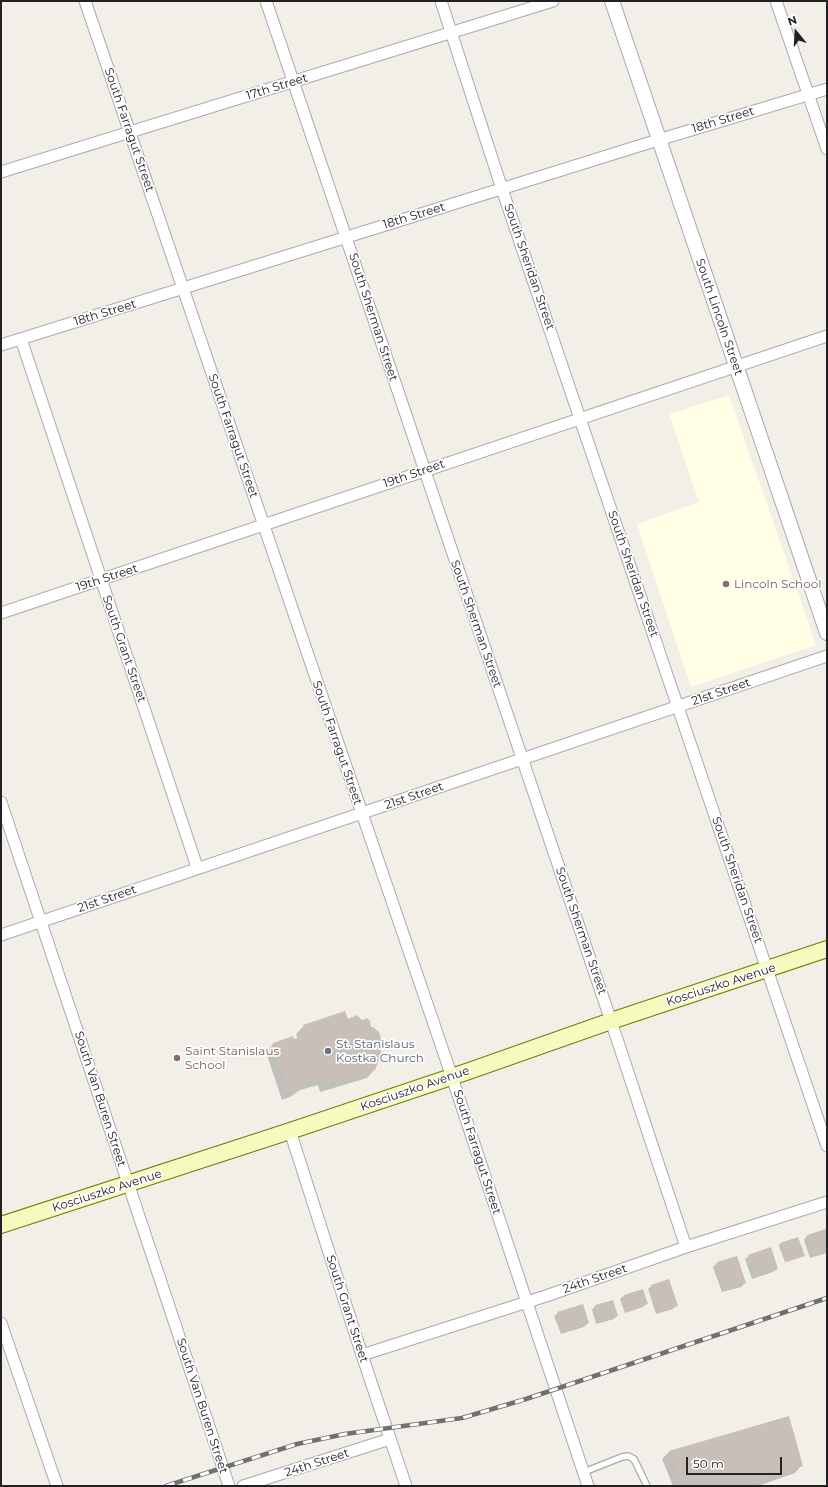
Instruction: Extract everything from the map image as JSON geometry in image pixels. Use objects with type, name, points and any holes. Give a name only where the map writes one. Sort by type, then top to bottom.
[{"type":"main road","name":"Kosciuszko Avenue","points":[[1,1225],[452,1077],[612,1021],[827,949]]},
{"type":"street","name":"South Farragut Street","points":[[84,1],[452,1077],[588,1486]]},
{"type":"street","name":"South Sherman Street","points":[[266,1],[424,471],[612,1021],[686,1247]]},
{"type":"street","name":"South Sheridan Street","points":[[441,1],[502,188],[827,1146]]},
{"type":"street","name":"17th Street","points":[[1,172],[552,1]]},
{"type":"street","name":"South Lincoln Street","points":[[612,1],[827,633]]},
{"type":"street","points":[[776,1],[827,149]]},
{"type":"street","name":"18th Street","points":[[1,345],[502,188],[827,89]]},
{"type":"street","name":"19th Street","points":[[1,612],[263,526],[827,336]]},
{"type":"street","name":"South Grant Street","points":[[21,339],[198,867]]},
{"type":"street","name":"21st Street","points":[[1,935],[198,867],[361,814],[827,656]]},
{"type":"street","name":"South Van Buren Street","points":[[1,802],[229,1486]]},
{"type":"street","name":"South Grant Street","points":[[290,1131],[406,1486]]},
{"type":"street","name":"24th Street","points":[[362,1355],[526,1302],[686,1247],[827,1202]]},
{"type":"street","points":[[1,1323],[57,1486]]},
{"type":"street","name":"24th Street","points":[[243,1486],[390,1439]]},
{"type":"lane","points":[[584,1472],[622,1456],[628,1456],[634,1459],[647,1486]]},
{"type":"shaded area","name":"Lincoln School","points":[[729,395],[816,645],[691,687],[637,524],[699,502],[669,414]]},
{"type":"building","name":"St. Stanislaus Kostka Church","points":[[345,1011],[348,1019],[357,1015],[362,1020],[367,1018],[370,1021],[371,1027],[379,1032],[381,1038],[381,1055],[375,1070],[327,1085],[325,1078],[308,1083],[299,1090],[290,1093],[273,1043],[293,1036],[294,1039],[307,1035],[303,1025]]},
{"type":"building","points":[[826,1229],[827,1251],[814,1255],[807,1235]]},
{"type":"building","points":[[798,1237],[805,1256],[786,1262],[780,1243]]},
{"type":"building","points":[[771,1247],[778,1269],[756,1276],[748,1255]]},
{"type":"building","points":[[737,1256],[746,1283],[725,1290],[717,1262]]},
{"type":"building","points":[[669,1279],[678,1306],[660,1311],[651,1285]]},
{"type":"building","points":[[643,1289],[648,1304],[629,1311],[624,1295]]},
{"type":"building","points":[[613,1300],[618,1316],[600,1321],[595,1305]]},
{"type":"building","points":[[583,1304],[589,1323],[564,1331],[557,1312]]},
{"type":"building","points":[[789,1416],[803,1466],[746,1486],[683,1486],[669,1451]]},
{"type":"railway","points":[[166,1486],[297,1444],[345,1434],[462,1418],[526,1399],[827,1298]]},
{"type":"place","name":"Lincoln School","points":[[726,584]]},
{"type":"place","name":"St. Stanislaus Kostka Church","points":[[328,1051]]},
{"type":"place","name":"Saint Stanislaus School","points":[[177,1058]]}]
